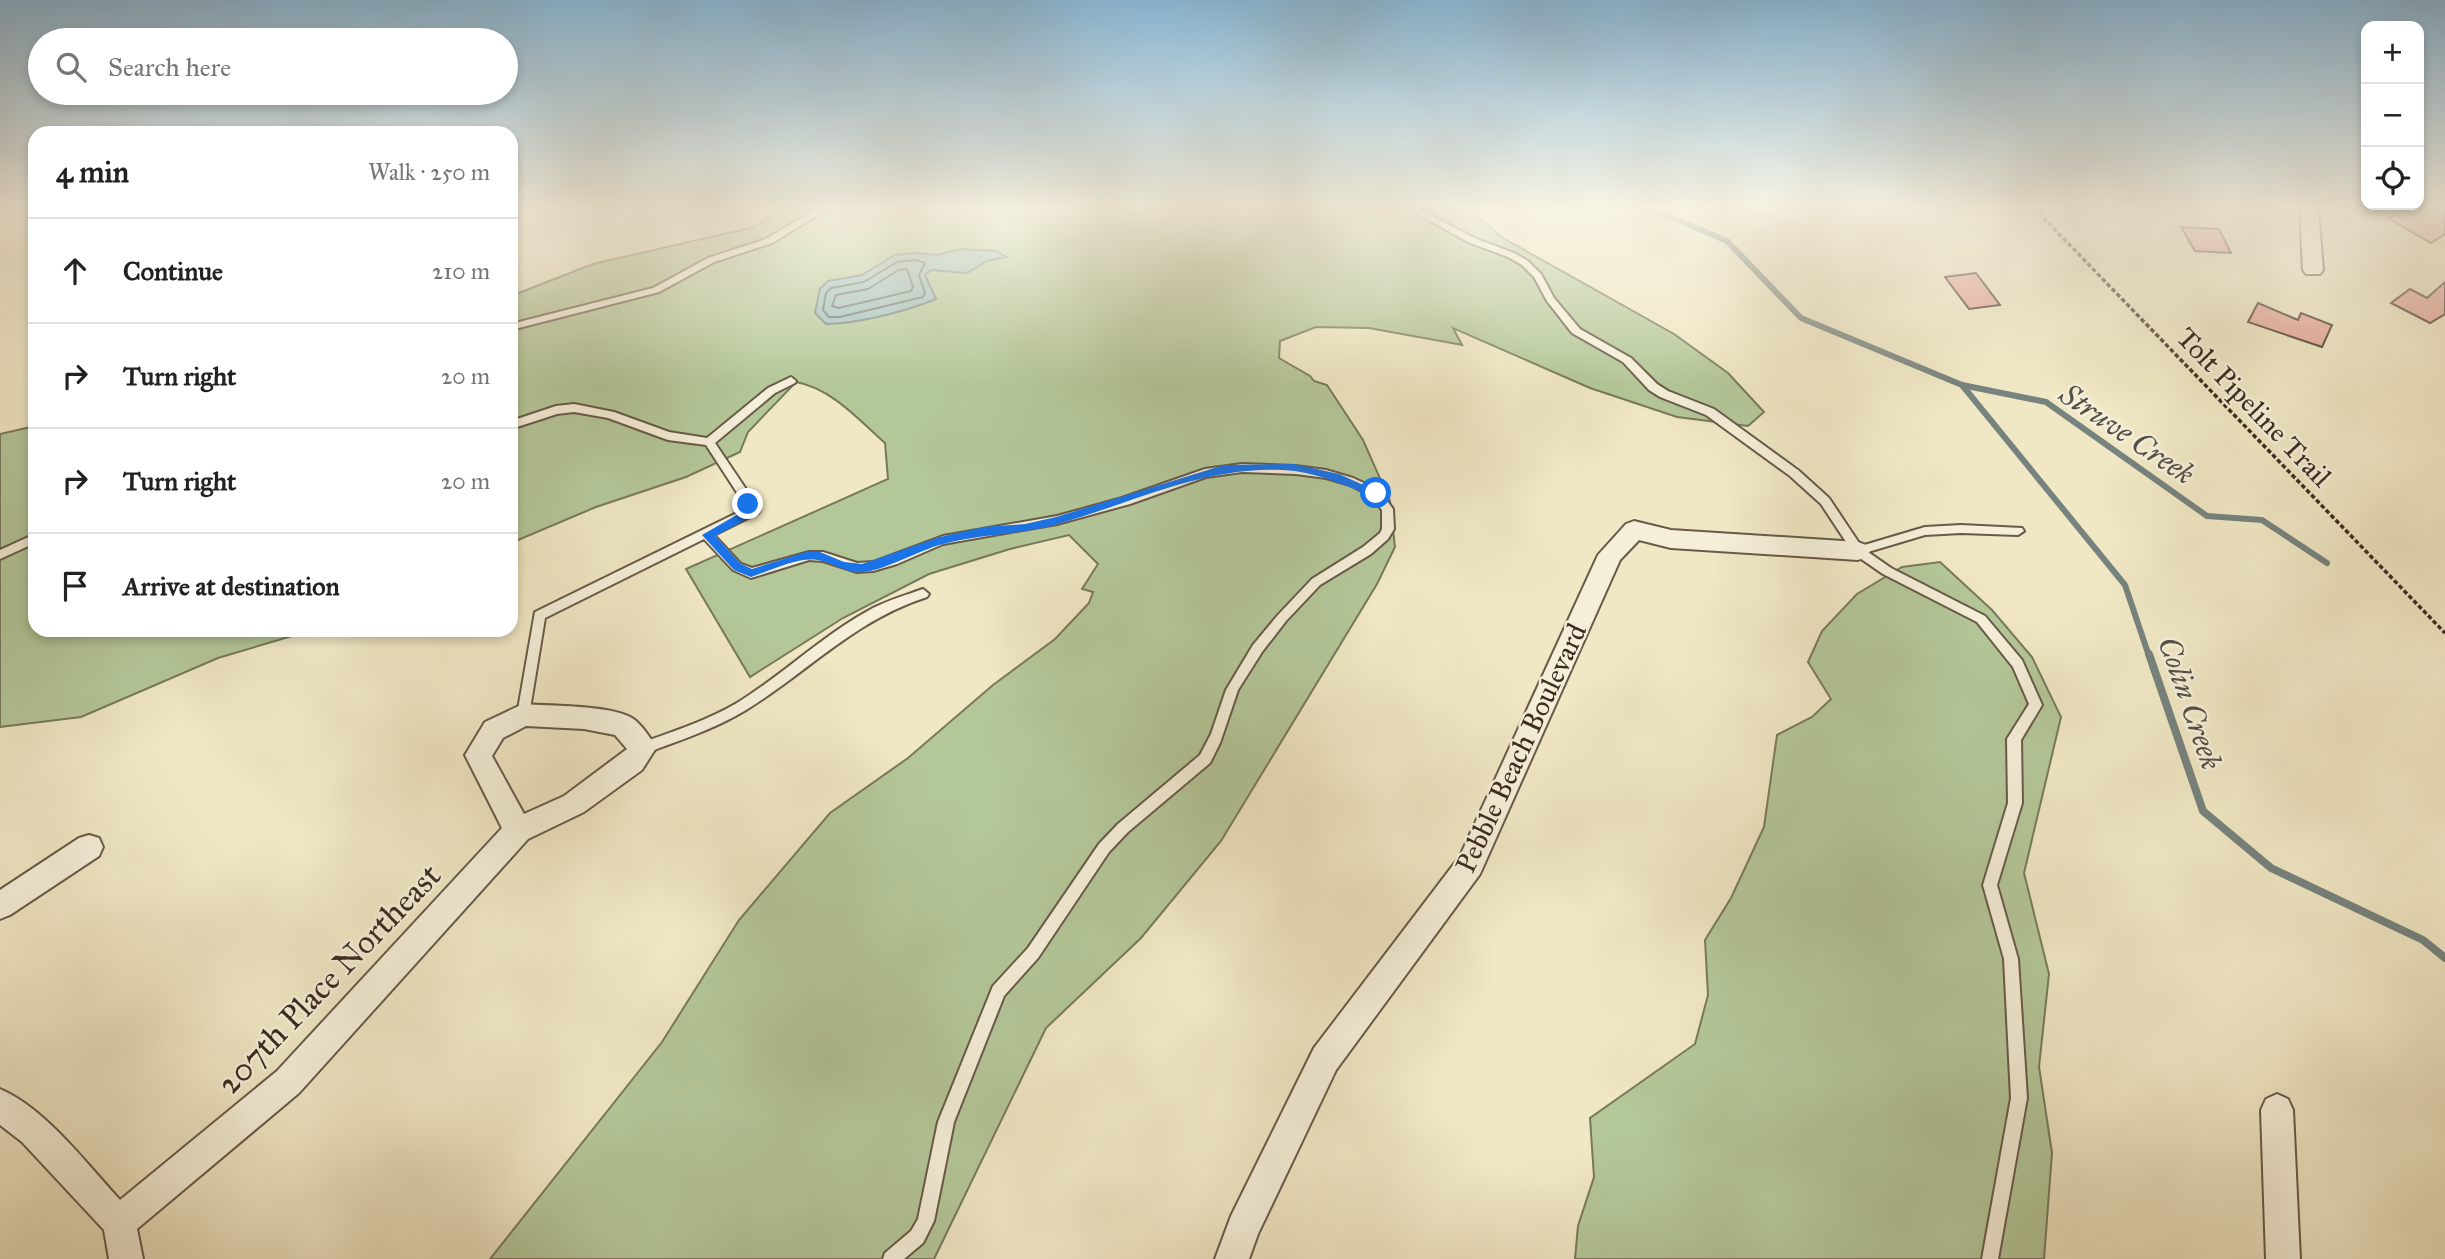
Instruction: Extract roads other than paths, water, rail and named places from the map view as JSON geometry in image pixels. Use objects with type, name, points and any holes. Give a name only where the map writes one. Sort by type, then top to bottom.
[{"type":"street","name":"Pebble Beach Boulevard","points":[[1232,1259],[1243,1228],[1325,1059],[1471,865],[1610,555],[1634,530],[1671,539],[1858,551]]},
{"type":"street","points":[[518,830],[478,755],[494,730],[523,715],[584,718],[623,726],[643,748]]},
{"type":"street","name":"207th Place Northeast","points":[[119,1222],[288,1082],[518,830],[574,804],[633,762],[643,748]]},
{"type":"street","points":[[0,906],[89,847]]},
{"type":"street","points":[[0,1105],[33,1131],[119,1222],[126,1259]]},
{"type":"street","points":[[2277,1110],[2283,1259]]},
{"type":"lane","points":[[518,325],[656,290],[699,267]]},
{"type":"lane","points":[[1529,267],[1576,331],[1592,343],[1627,360],[1653,387],[1664,394],[1710,412],[1794,473],[1825,501],[1858,551],[1887,571],[1981,619],[2018,664],[2036,705],[2014,739],[2015,803],[1990,885],[2011,958],[2019,1098],[1990,1259]]},
{"type":"lane","points":[[518,423],[556,410],[574,408],[610,415],[668,436],[709,442],[778,384],[791,381]]},
{"type":"lane","points":[[523,715],[539,615],[754,510],[709,442]]},
{"type":"lane","points":[[707,535],[737,567],[751,573],[806,556],[820,556],[843,566],[863,568],[940,541],[984,531],[1025,528],[1057,521],[1224,468],[1294,467],[1336,477],[1376,493],[1389,516],[1388,530],[1381,541],[1317,582],[1283,618],[1239,676],[1213,746],[1205,759],[1123,828],[1104,848],[1033,953],[998,991],[946,1122],[926,1222],[917,1237],[891,1259]]},
{"type":"lane","points":[[1858,551],[1925,531],[2018,531]]},
{"type":"lane","points":[[0,555],[28,541]]},
{"type":"lane","points":[[643,748],[701,727],[741,706],[845,632],[908,598],[923,594]]},
{"type":"water","points":[[876,267],[977,267],[967,273],[931,270],[925,275],[936,299],[867,319],[826,324],[815,313],[820,289],[828,281],[862,275]]},
{"type":"waterway","name":"Struve Creek","points":[[1752,267],[1801,318],[1962,385]]},
{"type":"waterway","name":"Struve Creek","points":[[1962,385],[2046,402],[2207,516],[2262,520],[2327,563]]},
{"type":"waterway","name":"Colin Creek","points":[[1962,385],[2125,585],[2149,656]]},
{"type":"waterway","name":"Colin Creek","points":[[2149,654],[2203,811],[2271,868],[2423,940],[2445,958]]}]
